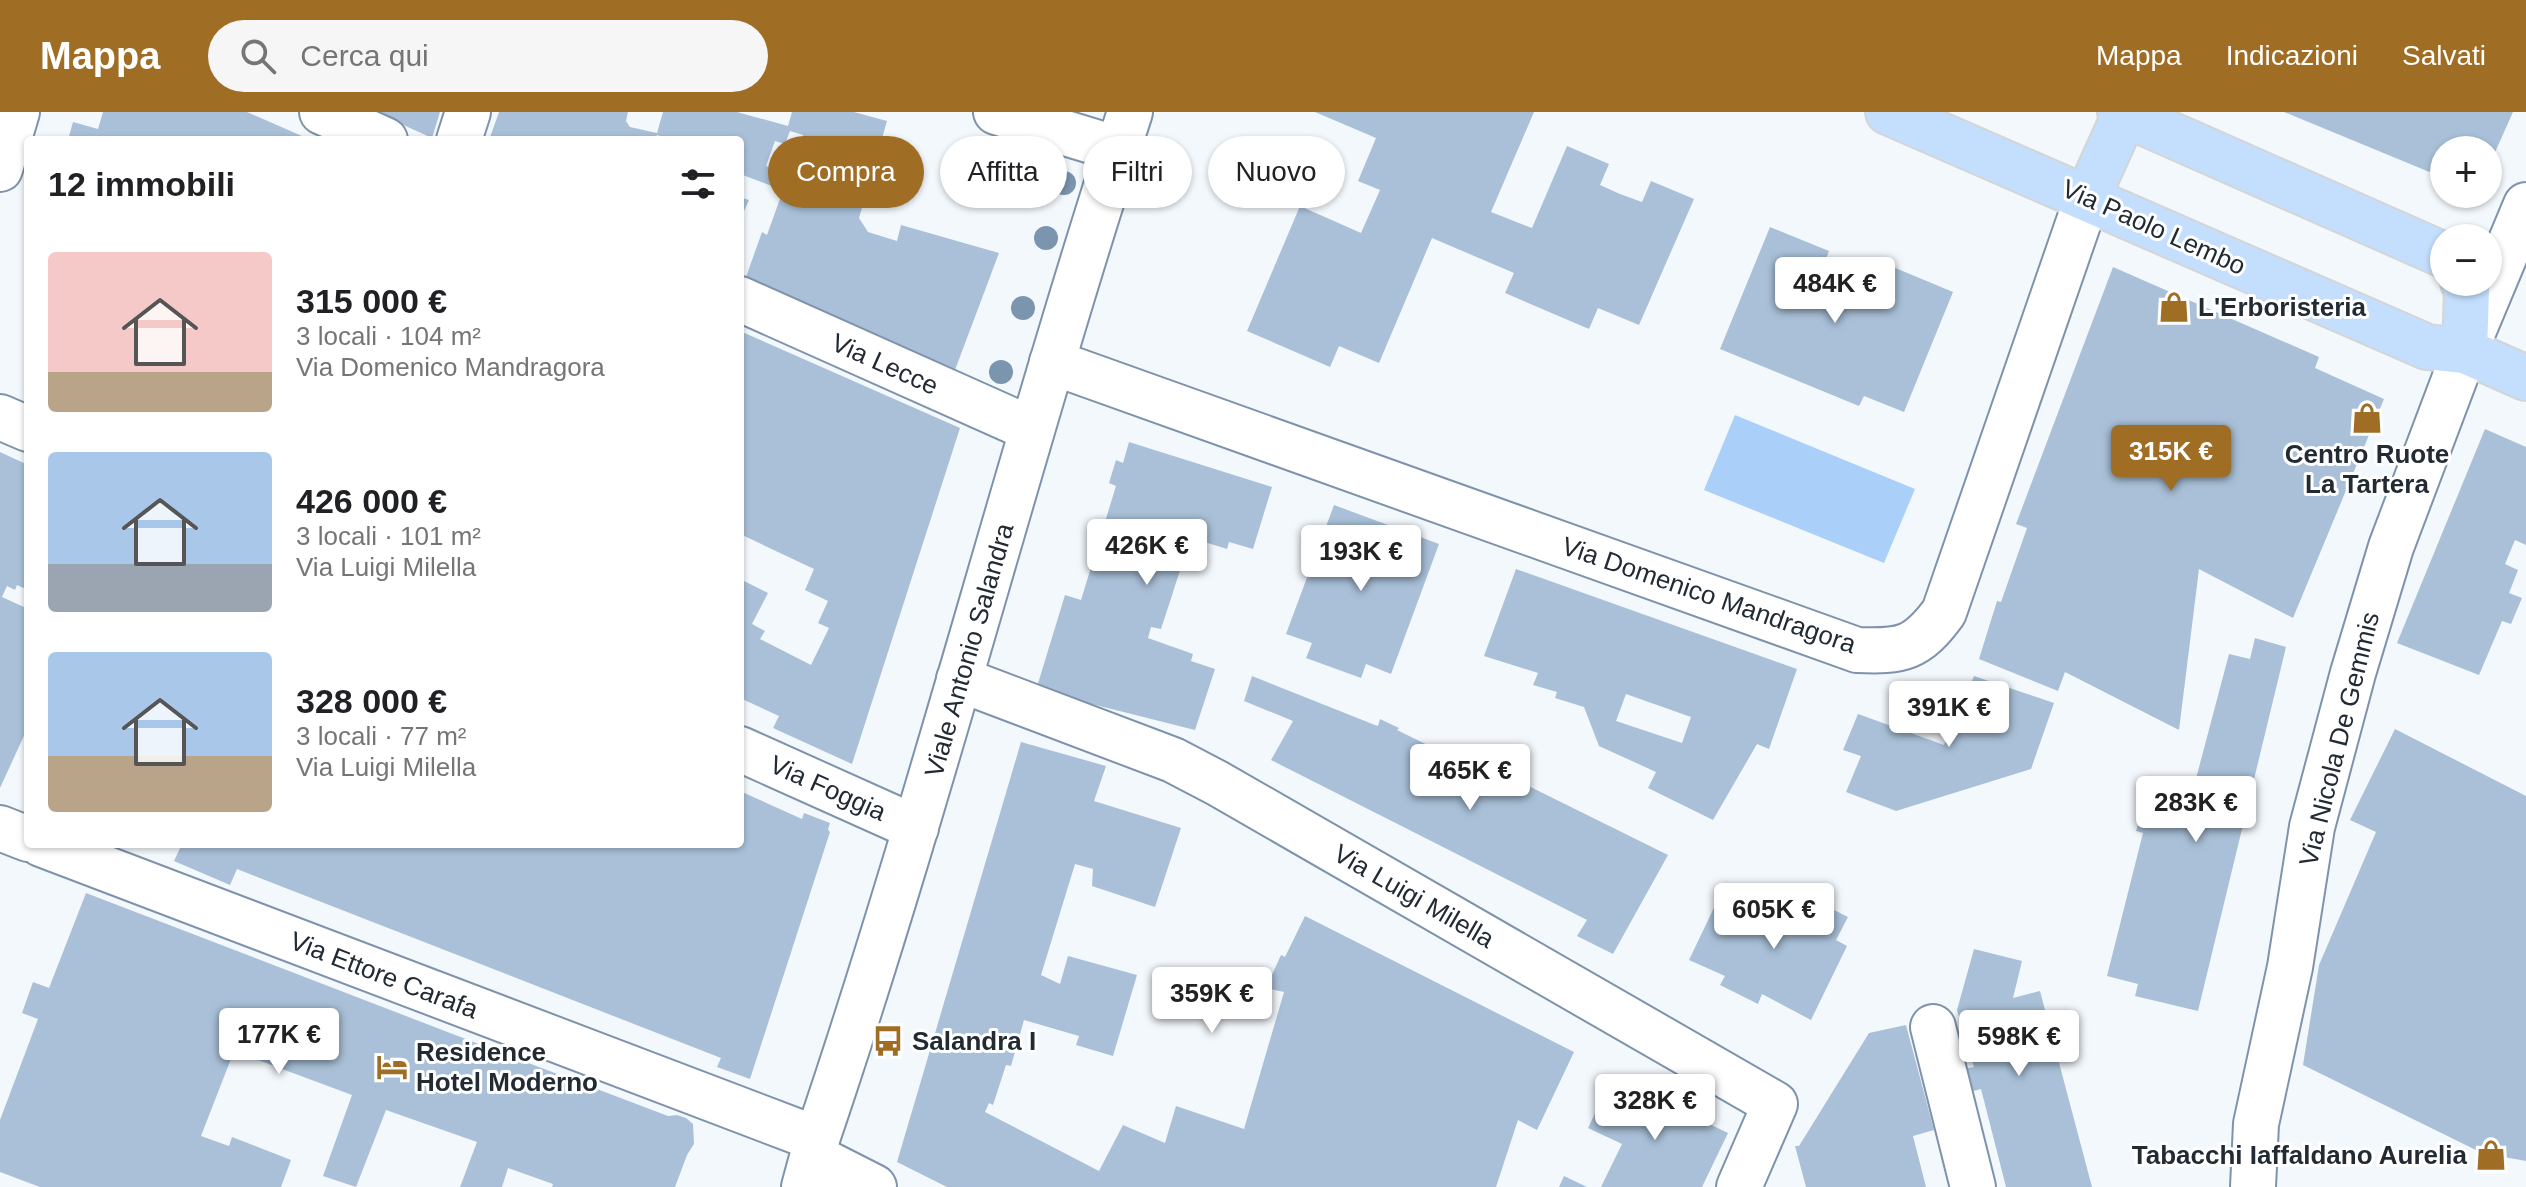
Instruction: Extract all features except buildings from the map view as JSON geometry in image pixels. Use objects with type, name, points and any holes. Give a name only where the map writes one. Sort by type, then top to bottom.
[{"type":"main road","name":"Via Paolo Lembo","points":[[1888,112],[2427,347],[2465,351],[2526,378]]},
{"type":"main road","points":[[2087,198],[2122,113],[2430,249]]},
{"type":"main road","points":[[2465,351],[2467,296]]},
{"type":"street","points":[[0,169],[17,112]]},
{"type":"street","points":[[322,112],[376,136]]},
{"type":"street","points":[[460,136],[468,112]]},
{"type":"street","points":[[996,112],[1124,130]]},
{"type":"street","name":"Viale Antonio Salandra","points":[[811,1161],[933,775],[1031,429],[1124,130]]},
{"type":"street","name":"Via Domenico Mandragora","points":[[1052,362],[1857,650],[1885,651],[1908,647],[1929,633],[1944,612],[2087,198]]},
{"type":"street","name":"Via Nicola De Gemmis","points":[[2253,1187],[2256,1124],[2290,967],[2312,827],[2353,673],[2391,547],[2465,351],[2526,205]]},
{"type":"street","name":"Via Lecce","points":[[744,301],[1031,429]]},
{"type":"street","points":[[0,417],[24,427]]},
{"type":"street","name":"Via Luigi Milella","points":[[959,679],[1173,760],[1775,1104],[1739,1187]]},
{"type":"street","name":"Via Foggia","points":[[744,751],[916,828]]},
{"type":"street","points":[[0,828],[24,837]]},
{"type":"street","name":"Via Ettore Carafa","points":[[64,848],[137,861],[874,1187]]},
{"type":"street","points":[[1933,1027],[1973,1187]]},
{"type":"shaded area","points":[[1735,415],[1915,489],[1884,563],[1704,490]]},
{"type":"place","name":"L'Erboristeria","points":[[2174,307]]},
{"type":"place","name":"Centro Ruote La Tartera","points":[[2367,418]]},
{"type":"place","name":"Salandra I","points":[[888,1041]]},
{"type":"place","name":"Residence Hotel Moderno","points":[[392,1067]]},
{"type":"place","name":"Tabacchi Iaffaldano Aurelia","points":[[2491,1155]]}]
